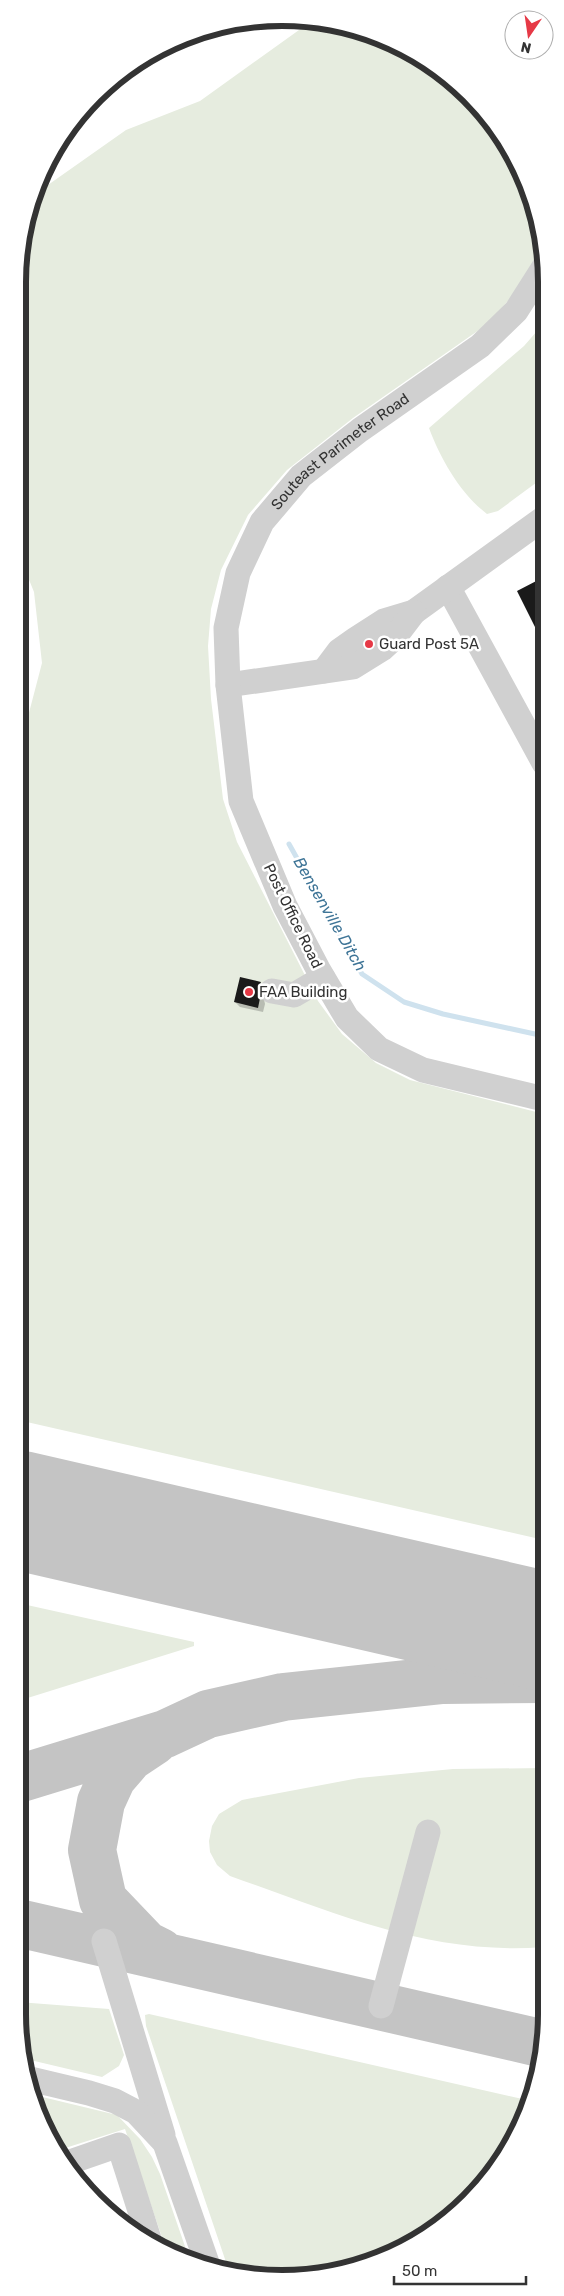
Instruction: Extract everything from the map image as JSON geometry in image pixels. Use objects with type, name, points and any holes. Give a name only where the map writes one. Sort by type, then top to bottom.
[{"type":"lane","name":"Souteast Parimeter Road","points":[[228,686],[226,628],[238,572],[262,522],[301,476],[360,430],[480,346],[516,311],[538,277]]},
{"type":"lane","points":[[228,686],[353,667],[382,649],[395,637],[414,612],[538,522]]},
{"type":"lane","points":[[448,587],[538,753]]},
{"type":"lane","name":"Post Office Road","points":[[228,686],[240,801],[285,906],[323,978],[347,1018],[379,1049],[423,1070],[538,1098]]},
{"type":"lane","points":[[272,992],[294,995],[323,978]]},
{"type":"lane","points":[[381,2006],[428,1832]]},
{"type":"lane","points":[[104,1941],[150,2096],[206,2258]]},
{"type":"lane","points":[[32,2068],[150,2096]]},
{"type":"lane","points":[[35,2080],[115,2101],[136,2112],[165,2142]]},
{"type":"lane","points":[[73,2161],[119,2144],[146,2231]]},
{"type":"shaded area","points":[[303,27],[332,31],[380,46],[410,61],[438,79],[463,101],[485,126],[503,154],[518,184],[533,232],[536,257],[524,282],[489,323],[353,418],[287,470],[248,515],[221,570],[211,609],[208,646],[211,699],[223,799],[237,842],[318,1001],[342,1034],[376,1063],[410,1080],[538,1112],[538,1539],[26,1422],[26,724],[42,663],[34,592],[26,572],[26,282],[28,249],[35,216],[45,187],[126,130],[200,101]]},
{"type":"shaded area","points":[[538,330],[538,481],[498,511],[487,514],[468,496],[452,475],[439,452],[429,428],[524,346]]},
{"type":"shaded area","points":[[26,1605],[194,1642],[194,1646],[26,1698]]},
{"type":"shaded area","points":[[538,1768],[538,1947],[502,1948],[462,1945],[384,1929],[230,1876],[217,1865],[210,1852],[209,1841],[212,1826],[219,1814],[242,1800],[359,1778],[453,1769]]},
{"type":"shaded area","points":[[26,2003],[109,2009],[124,2055],[119,2066],[102,2077],[30,2060]]},
{"type":"shaded area","points":[[149,2014],[523,2099],[503,2142],[485,2170],[451,2206],[424,2227],[410,2235],[364,2256],[315,2268],[282,2270],[232,2265],[227,2264],[146,2026],[145,2015]]},
{"type":"shaded area","points":[[40,2096],[117,2115],[140,2139],[160,2174],[187,2251],[163,2240],[125,2129],[65,2148]]},
{"type":"building","points":[[538,580],[538,633],[517,591]]},
{"type":"building","name":"FAA Building","points":[[240,977],[261,982],[258,989],[260,998],[258,1008],[234,1002]]},
{"type":"waterway","name":"Bensenville Ditch","points":[[289,844],[362,974],[404,1002],[443,1014],[538,1035]]},
{"type":"taxiway","points":[[26,1777],[165,1734],[208,1714],[283,1697],[443,1680],[538,1679]]},
{"type":"taxiway","points":[[154,1741],[130,1757],[112,1778],[101,1802],[92,1850],[103,1900],[146,1945],[160,1952]]},
{"type":"taxiway","points":[[26,1925],[536,2042]]},
{"type":"runway","points":[[26,1512],[538,1630]]},
{"type":"place","name":"Guard Post 5A","points":[[369,644]]},
{"type":"place","name":"FAA Building","points":[[249,992]]}]
